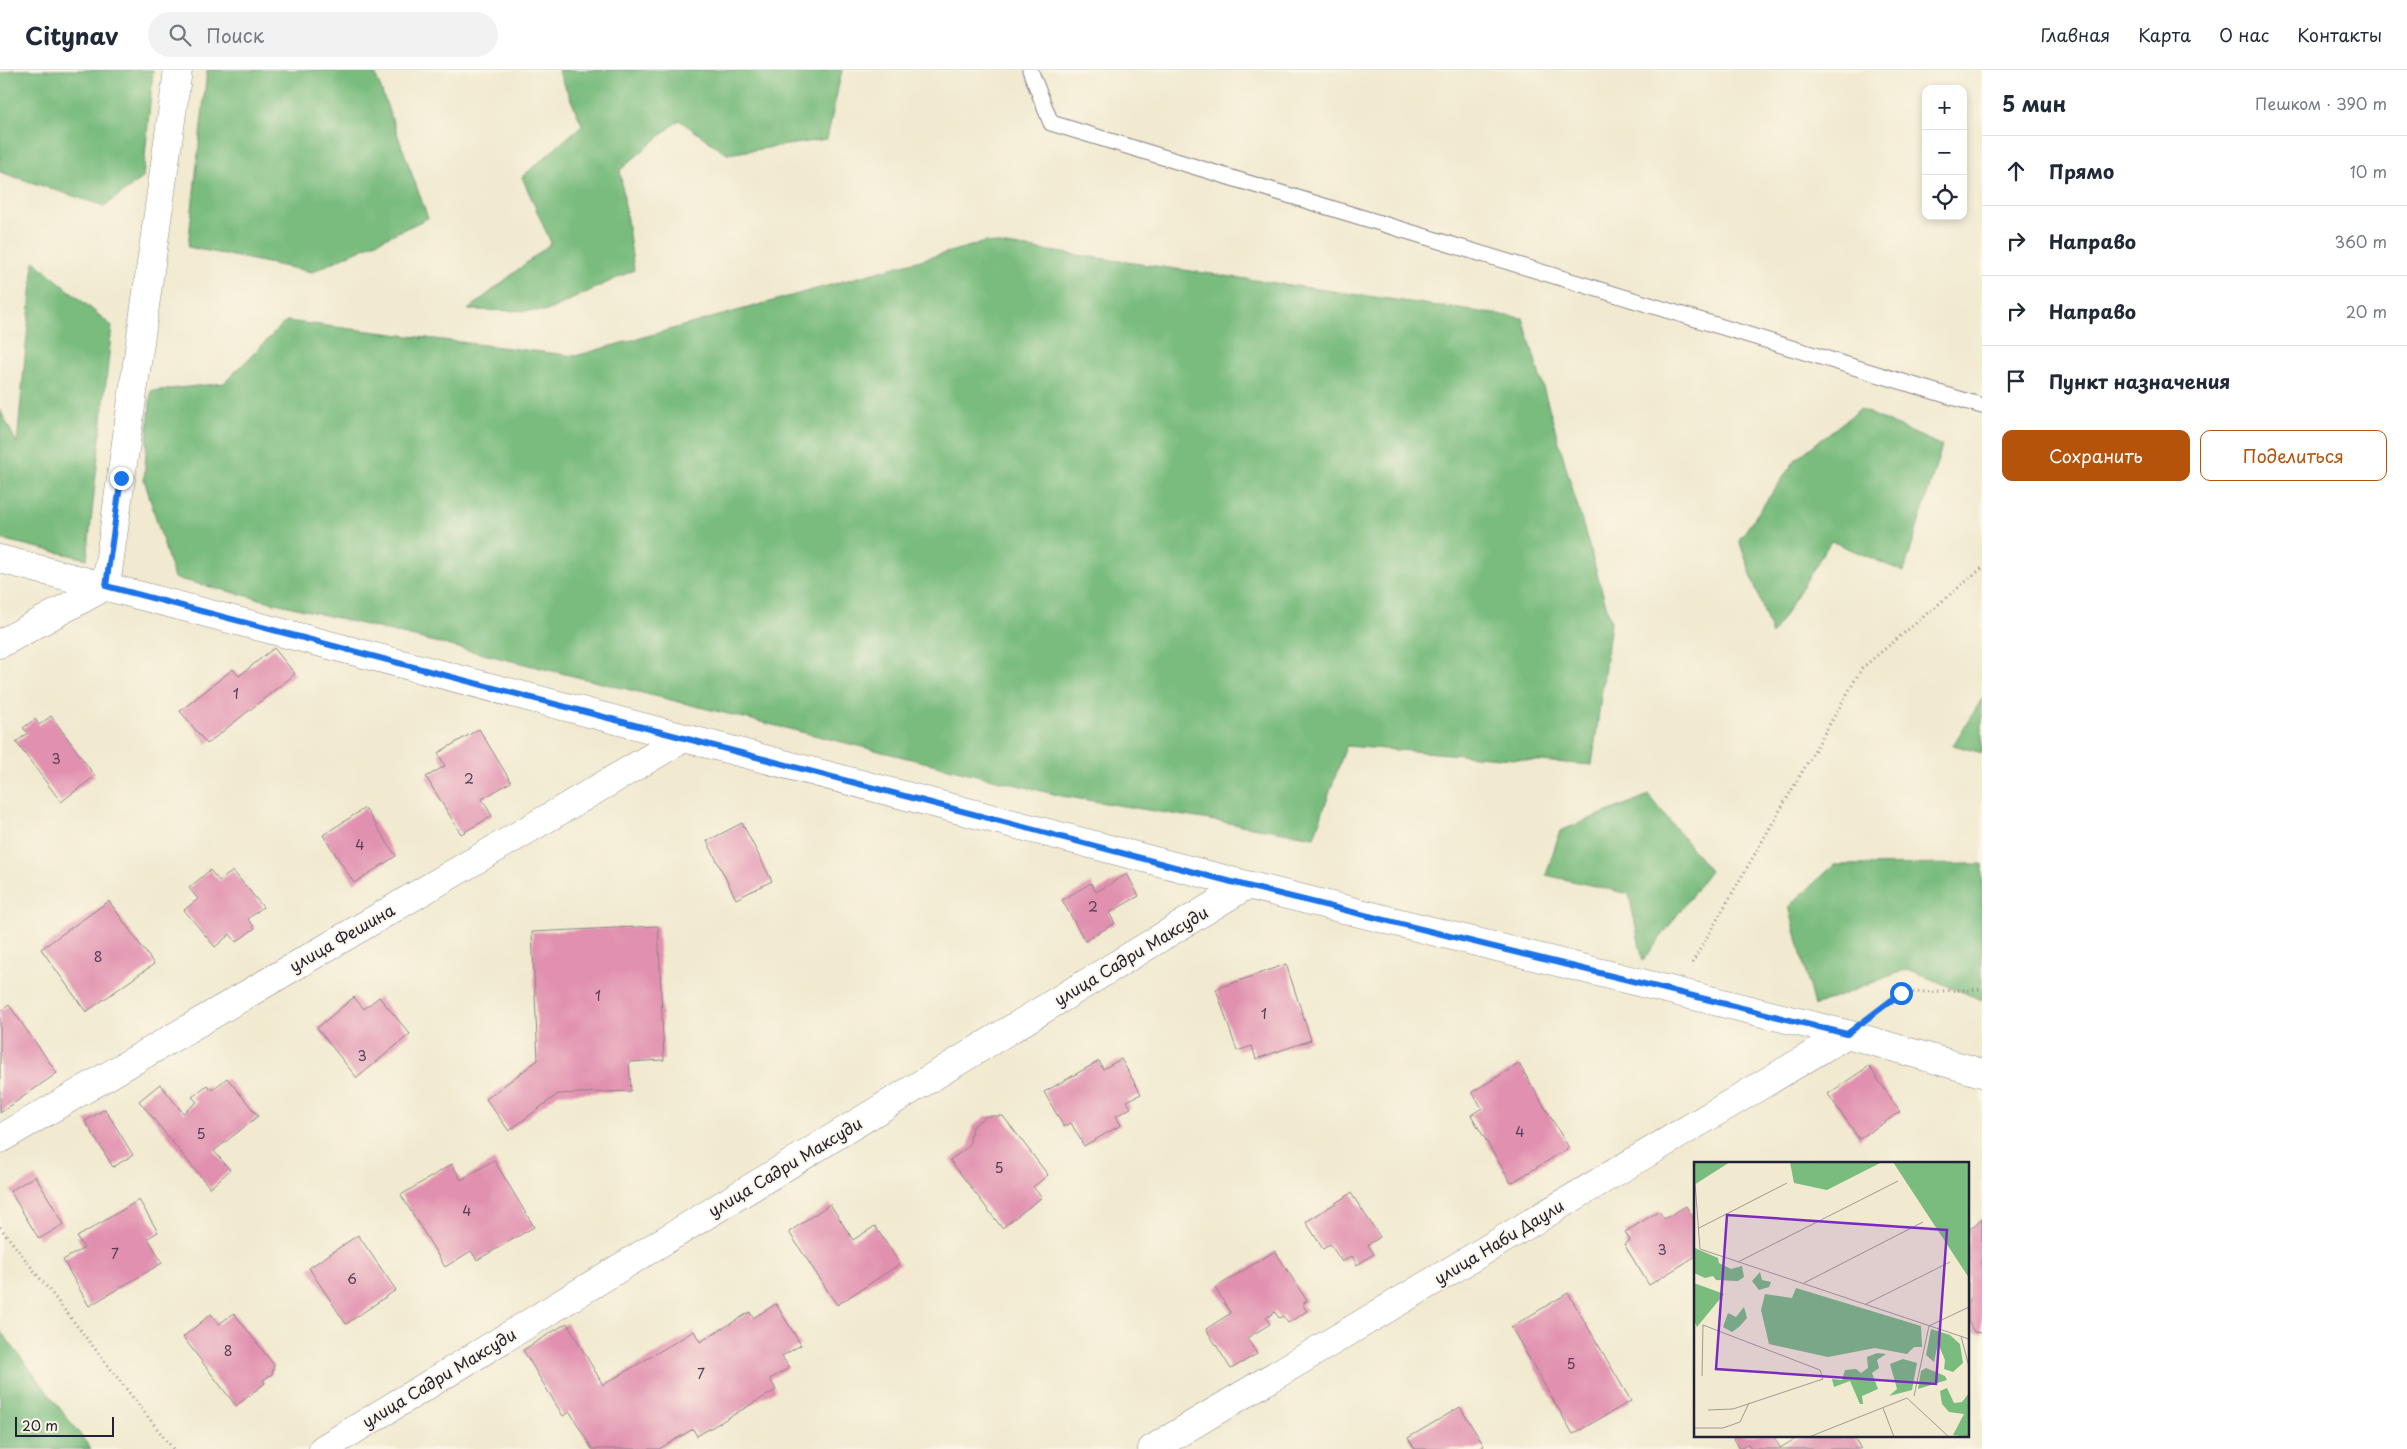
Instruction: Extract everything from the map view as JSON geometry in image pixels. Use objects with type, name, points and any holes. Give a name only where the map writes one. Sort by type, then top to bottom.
[{"type":"street","points":[[106,586],[178,70]]},
{"type":"street","points":[[0,558],[1247,886],[1847,1034],[1982,1073]]},
{"type":"street","points":[[0,644],[106,586]]},
{"type":"street","name":"улица Фешина","points":[[0,1139],[684,738]]},
{"type":"street","name":"улица Садри Максуди","points":[[323,1449],[1247,886]]},
{"type":"street","name":"улица Наби Даули","points":[[1152,1449],[1847,1034]]},
{"type":"lane","points":[[1030,70],[1051,123],[1982,406]]},
{"type":"path","points":[[1676,992],[1862,668],[1982,568]]},
{"type":"path","points":[[1847,1034],[1901,993],[1982,989]]},
{"type":"path","points":[[0,1227],[173,1449]]},
{"type":"green space","points":[[11,70],[153,70],[143,178],[104,206],[0,172],[0,74]]},
{"type":"green space","points":[[207,70],[374,70],[428,218],[312,272],[188,247]]},
{"type":"green space","points":[[558,70],[842,70],[827,139],[727,154],[679,120],[620,170],[634,270],[547,311],[468,310],[551,243],[522,177],[582,125]]},
{"type":"green space","points":[[985,242],[1523,318],[1611,622],[1592,765],[1346,746],[1314,837],[1062,796],[174,578],[144,479],[151,391],[224,383],[286,321],[575,356]]},
{"type":"green space","points":[[34,261],[112,326],[87,559],[0,539],[0,410],[17,443]]},
{"type":"green space","points":[[1860,409],[1942,446],[1904,572],[1831,541],[1772,635],[1739,540],[1796,459]]},
{"type":"green space","points":[[1982,699],[1982,753],[1953,745]]},
{"type":"green space","points":[[1649,795],[1710,871],[1643,961],[1629,894],[1546,875],[1560,831]]},
{"type":"green space","points":[[1982,864],[1982,1000],[1907,969],[1814,1006],[1789,906],[1834,865]]},
{"type":"green space","points":[[0,1330],[91,1449],[0,1449]]},
{"type":"building","points":[[274,648],[295,674],[207,744],[180,711],[233,669],[239,676]]},
{"type":"building","points":[[51,716],[95,776],[61,802],[16,742],[28,733],[23,728],[35,719],[39,725]]},
{"type":"building","points":[[479,729],[511,782],[482,799],[492,816],[461,834],[426,777],[445,766],[438,753]]},
{"type":"building","points":[[365,808],[396,856],[354,883],[323,835]]},
{"type":"building","points":[[742,823],[772,881],[736,899],[707,841]]},
{"type":"building","points":[[210,870],[219,881],[233,871],[263,907],[248,919],[255,928],[236,942],[230,934],[215,947],[184,910],[198,899],[189,888]]},
{"type":"building","points":[[1127,874],[1139,896],[1109,913],[1115,923],[1085,941],[1062,900],[1091,883],[1096,892]]},
{"type":"building","points":[[109,901],[154,964],[86,1012],[41,949]]},
{"type":"building","points":[[658,926],[664,1060],[629,1062],[631,1091],[558,1094],[509,1131],[486,1099],[538,1060],[532,932]]},
{"type":"building","points":[[1286,964],[1311,1040],[1256,1059],[1252,1046],[1237,1051],[1216,989]]},
{"type":"building","points":[[354,997],[364,1009],[379,997],[410,1034],[357,1078],[317,1028]]},
{"type":"building","points":[[9,1005],[57,1073],[0,1113],[0,1011]]},
{"type":"building","points":[[1121,1059],[1141,1094],[1127,1101],[1131,1108],[1116,1116],[1121,1125],[1084,1146],[1071,1123],[1064,1127],[1044,1092],[1099,1061],[1103,1069]]},
{"type":"building","points":[[1519,1064],[1569,1148],[1511,1183],[1471,1115],[1482,1108],[1472,1092]]},
{"type":"building","points":[[1869,1066],[1900,1112],[1859,1139],[1828,1094]]},
{"type":"building","points":[[227,1078],[258,1116],[214,1151],[230,1170],[210,1188],[139,1101],[160,1084],[183,1113],[197,1102],[192,1097],[207,1085],[212,1090]]},
{"type":"building","points":[[105,1109],[133,1155],[113,1167],[85,1121]]},
{"type":"building","points":[[986,1116],[1003,1116],[1048,1175],[1033,1187],[1042,1197],[1002,1228],[950,1160],[969,1146],[972,1127]]},
{"type":"building","points":[[494,1160],[534,1227],[477,1260],[471,1251],[445,1267],[401,1195],[452,1164],[461,1180]]},
{"type":"building","points":[[35,1176],[64,1224],[39,1239],[10,1191]]},
{"type":"building","points":[[1351,1193],[1380,1237],[1368,1245],[1374,1254],[1357,1265],[1352,1256],[1342,1262],[1330,1244],[1323,1249],[1306,1222]]},
{"type":"building","points":[[139,1200],[158,1232],[148,1238],[162,1263],[89,1306],[63,1260],[84,1248],[77,1237]]},
{"type":"building","points":[[830,1204],[853,1240],[875,1226],[900,1264],[837,1305],[789,1232]]},
{"type":"building","points":[[1686,1206],[1694,1219],[1694,1257],[1649,1285],[1624,1244],[1630,1240],[1625,1232],[1659,1211],[1664,1219]]},
{"type":"building","points":[[1982,1218],[1982,1333],[1974,1332],[1970,1325],[1970,1229]]},
{"type":"building","points":[[358,1235],[396,1290],[346,1324],[309,1268]]},
{"type":"building","points":[[1275,1251],[1307,1301],[1302,1304],[1307,1311],[1288,1323],[1283,1316],[1279,1318],[1275,1312],[1266,1318],[1270,1324],[1247,1338],[1257,1354],[1231,1369],[1206,1329],[1231,1313],[1215,1288]]},
{"type":"building","points":[[1568,1293],[1631,1401],[1573,1434],[1511,1327]]},
{"type":"building","points":[[776,1304],[801,1345],[782,1356],[789,1368],[770,1379],[776,1390],[697,1436],[693,1429],[659,1449],[592,1449],[570,1412],[563,1416],[523,1350],[567,1323],[603,1385],[694,1331],[700,1342],[750,1312],[753,1318]]},
{"type":"building","points":[[234,1313],[274,1365],[272,1374],[263,1380],[265,1383],[236,1406],[183,1337],[211,1314],[219,1324]]},
{"type":"building","points":[[1460,1407],[1484,1446],[1479,1449],[1415,1449],[1408,1438]]},
{"type":"building","points":[[1733,1436],[1774,1436],[1780,1448],[1800,1436],[1838,1436],[1840,1439],[1844,1436],[1853,1436],[1861,1449],[1751,1449],[1748,1444],[1740,1449]]},
{"type":"route","points":[[121,478],[106,586],[1247,886],[1847,1034],[1901,993]]}]
